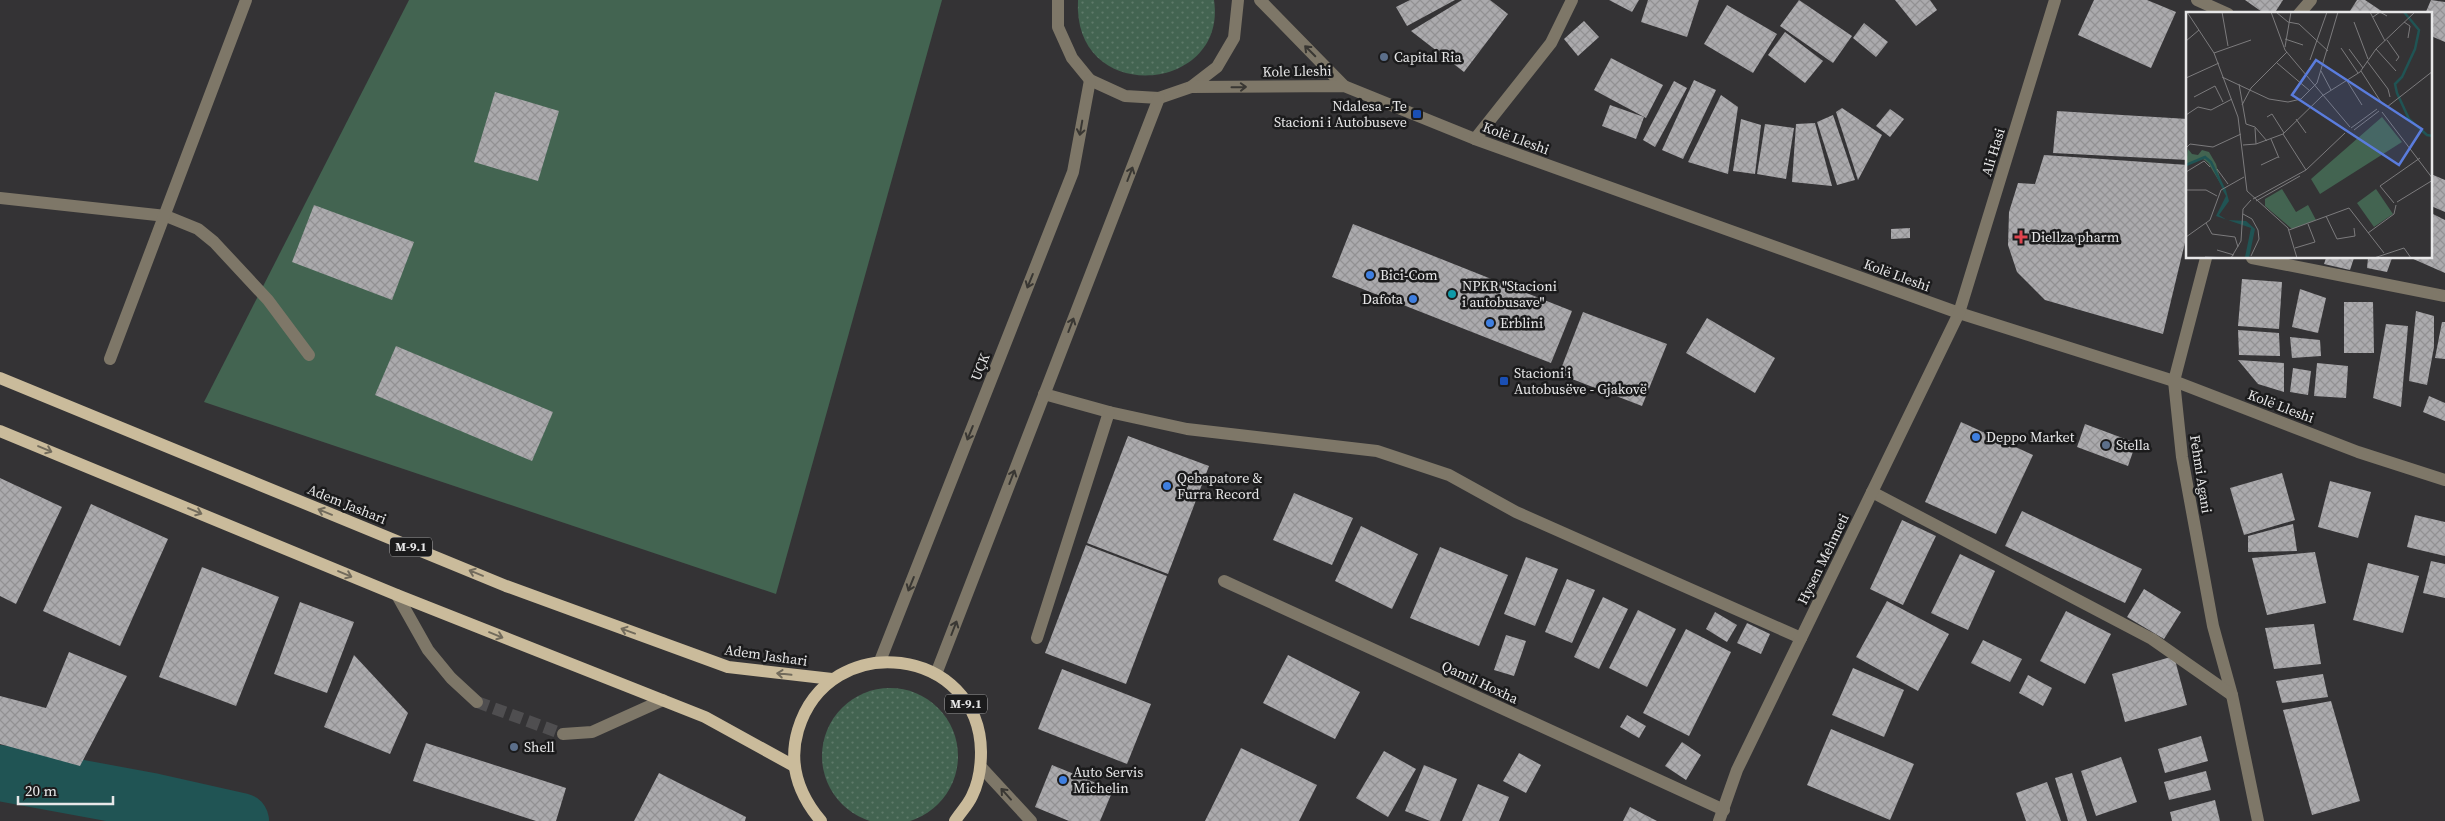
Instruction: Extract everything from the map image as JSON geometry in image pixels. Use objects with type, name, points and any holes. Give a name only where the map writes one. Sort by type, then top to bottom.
[{"type":"main road","name":"Adem Jashari","points":[[0,378],[506,586],[728,667],[832,679]]},
{"type":"main road","points":[[0,430],[397,595],[705,717],[794,766]]},
{"type":"main road","name":"M-9.1","points":[[822,821],[809,806],[799,787],[794,766],[795,741],[802,718],[814,696],[832,679],[855,667],[880,661],[909,663],[936,674],[957,691],[973,714],[981,740],[981,768],[972,796],[956,821]]},
{"type":"main road","name":"M-9.1","points":[[808,821],[809,806]]},
{"type":"street","points":[[110,359],[166,216],[246,0]]},
{"type":"street","points":[[1058,0],[1058,27],[1072,58],[1090,80],[1125,96],[1159,98],[1191,88],[1217,67],[1234,38],[1238,0]]},
{"type":"street","name":"Kole Lleshi","points":[[1260,0],[1344,86]]},
{"type":"street","points":[[1475,139],[1551,43],[1572,0]]},
{"type":"street","name":"Ali Hasi","points":[[1959,313],[2055,0]]},
{"type":"street","points":[[2196,0],[2223,12]]},
{"type":"street","points":[[2301,12],[2311,0]]},
{"type":"street","name":"UÇK","points":[[880,661],[1073,172],[1090,80]]},
{"type":"street","name":"Kole Lleshi","points":[[1191,88],[1344,86]]},
{"type":"street","name":"Kolë Lleshi","points":[[1344,86],[1475,139],[1959,313],[2174,381],[2358,452],[2445,480]]},
{"type":"street","points":[[936,674],[1159,98]]},
{"type":"street","points":[[0,198],[166,216],[198,229],[214,242],[268,300],[309,356]]},
{"type":"street","name":"Fehmi Agani","points":[[2206,259],[2174,381],[2182,457],[2213,626],[2232,695],[2258,821]]},
{"type":"street","points":[[2257,259],[2445,296]]},
{"type":"street","name":"Hysen Mehmeti","points":[[1721,815],[1737,770],[1959,313]]},
{"type":"street","points":[[1044,394],[1109,412],[1187,429],[1377,451],[1448,475],[1516,512],[1802,638]]},
{"type":"street","points":[[1037,638],[1109,412]]},
{"type":"street","points":[[1872,492],[2152,640],[2232,695]]},
{"type":"street","name":"Qamil Hoxha","points":[[1224,581],[1721,815]]},
{"type":"street","points":[[397,595],[428,650],[451,678],[477,702]]},
{"type":"street","points":[[563,734],[592,732],[663,700]]},
{"type":"street","points":[[981,768],[1031,821]]},
{"type":"green space","points":[[409,0],[942,0],[776,594],[204,402]]},
{"type":"green space","points":[[1078,0],[1214,0],[1212,31],[1198,55],[1176,70],[1149,75],[1122,72],[1099,58],[1083,35]]},
{"type":"green space","points":[[877,689],[903,689],[928,699],[947,718],[957,743],[957,769],[947,794],[928,813],[906,822],[874,822],[852,813],[833,794],[823,769],[823,743],[833,718],[852,699]]},
{"type":"building","points":[[1410,0],[1455,0],[1407,26],[1396,7]]},
{"type":"building","points":[[1462,0],[1490,0],[1508,14],[1464,72],[1411,31]]},
{"type":"building","points":[[1609,0],[1639,0],[1632,12]]},
{"type":"building","points":[[1648,0],[1699,0],[1687,37],[1641,22]]},
{"type":"building","points":[[1799,0],[1852,36],[1833,63],[1780,26]]},
{"type":"building","points":[[1895,0],[1930,0],[1937,10],[1916,26]]},
{"type":"building","points":[[2094,0],[2147,0],[2176,12],[2151,68],[2078,35]]},
{"type":"building","points":[[2245,0],[2283,0],[2275,12],[2262,12]]},
{"type":"building","points":[[2357,0],[2365,0],[2383,12],[2349,12]]},
{"type":"building","points":[[2431,0],[2445,2],[2445,42],[2432,36],[2432,12],[2426,12]]},
{"type":"building","points":[[1727,5],[1777,34],[1753,73],[1704,44]]},
{"type":"building","points":[[1584,21],[1599,37],[1578,56],[1564,39]]},
{"type":"building","points":[[1864,23],[1888,42],[1876,57],[1853,38]]},
{"type":"building","points":[[1785,32],[1823,61],[1805,83],[1768,55]]},
{"type":"building","points":[[1611,58],[1663,85],[1646,118],[1594,90]]},
{"type":"building","points":[[1694,80],[1716,90],[1683,159],[1662,150]]},
{"type":"building","points":[[1674,81],[1687,88],[1655,147],[1643,140]]},
{"type":"building","points":[[495,92],[559,111],[538,181],[474,162]]},
{"type":"building","points":[[1721,95],[1738,107],[1728,174],[1688,162]]},
{"type":"building","points":[[1610,105],[1644,117],[1636,139],[1602,126]]},
{"type":"building","points":[[1842,108],[1882,135],[1858,180],[1836,112]]},
{"type":"building","points":[[1890,109],[1904,119],[1890,137],[1876,126]]},
{"type":"building","points":[[2057,111],[2186,119],[2186,160],[2053,153]]},
{"type":"building","points":[[1833,115],[1855,180],[1837,185],[1817,122]]},
{"type":"building","points":[[1741,119],[1761,125],[1755,174],[1733,171]]},
{"type":"building","points":[[1815,123],[1832,186],[1792,182],[1796,124]]},
{"type":"building","points":[[1765,124],[1794,128],[1786,179],[1757,174]]},
{"type":"building","points":[[2044,155],[2186,165],[2186,238],[2163,334],[2045,300],[2017,272],[2008,245],[2009,212],[2018,183],[2035,184]]},
{"type":"building","points":[[2432,174],[2445,180],[2445,212],[2432,206]]},
{"type":"building","points":[[314,205],[414,242],[392,300],[292,262]]},
{"type":"building","points":[[2432,214],[2445,220],[2445,273],[2413,259],[2432,259]]},
{"type":"building","name":"NPKR \"Stacioni i autobusave\"","points":[[1353,224],[1572,311],[1551,363],[1332,277]]},
{"type":"building","points":[[1910,228],[1910,238],[1891,239],[1891,229]]},
{"type":"building","points":[[2326,259],[2354,259],[2350,270],[2324,264]]},
{"type":"building","points":[[2368,259],[2392,259],[2387,272],[2367,268]]},
{"type":"building","points":[[2242,279],[2282,282],[2279,329],[2238,326]]},
{"type":"building","points":[[2300,289],[2326,298],[2318,333],[2292,327]]},
{"type":"building","points":[[2344,302],[2373,302],[2374,353],[2344,353]]},
{"type":"building","points":[[2416,311],[2434,316],[2434,347],[2427,385],[2409,381]]},
{"type":"building","points":[[1583,312],[1667,344],[1642,406],[1559,374]]},
{"type":"building","points":[[1707,318],[1775,358],[1755,393],[1686,353]]},
{"type":"building","points":[[2442,322],[2445,322],[2445,359],[2435,358]]},
{"type":"building","points":[[2386,324],[2408,326],[2401,407],[2373,398]]},
{"type":"building","points":[[2238,330],[2279,333],[2280,356],[2239,355]]},
{"type":"building","points":[[2290,337],[2320,340],[2321,356],[2292,358]]},
{"type":"building","points":[[396,346],[553,412],[532,461],[375,395]]},
{"type":"building","points":[[2238,360],[2284,363],[2284,392],[2258,384]]},
{"type":"building","points":[[2317,363],[2348,366],[2346,398],[2314,396]]},
{"type":"building","points":[[2293,368],[2311,371],[2308,395],[2290,392]]},
{"type":"building","points":[[2429,396],[2445,403],[2445,421],[2423,412]]},
{"type":"building","points":[[1961,422],[2033,455],[1996,534],[1925,502]]},
{"type":"building","name":"Stella","points":[[2085,424],[2136,443],[2128,466],[2077,447]]},
{"type":"building","points":[[1128,436],[1209,466],[1168,574],[1087,543]]},
{"type":"building","points":[[2282,473],[2295,520],[2244,535],[2230,488]]},
{"type":"building","points":[[0,478],[62,507],[16,604],[0,596]]},
{"type":"building","points":[[2330,481],[2371,492],[2358,538],[2318,527]]},
{"type":"building","points":[[1294,493],[1353,518],[1332,565],[1273,540]]},
{"type":"building","points":[[91,504],[168,539],[120,646],[43,611]]},
{"type":"building","points":[[2022,511],[2142,569],[2125,603],[2005,546]]},
{"type":"building","points":[[2415,515],[2445,522],[2445,556],[2407,547]]},
{"type":"building","points":[[1902,520],[1936,536],[1903,605],[1870,589]]},
{"type":"building","points":[[2293,524],[2297,551],[2248,552],[2248,536]]},
{"type":"building","points":[[1361,526],[1418,554],[1392,609],[1335,581]]},
{"type":"building","points":[[1086,545],[1167,576],[1126,684],[1045,653]]},
{"type":"building","points":[[1440,547],[1508,575],[1479,646],[1410,618]]},
{"type":"building","points":[[2315,552],[2326,603],[2267,615],[2252,558]]},
{"type":"building","points":[[1960,554],[1995,571],[1968,630],[1931,613]]},
{"type":"building","points":[[1526,557],[1558,569],[1535,626],[1504,614]]},
{"type":"building","points":[[2431,561],[2445,564],[2445,598],[2423,593]]},
{"type":"building","points":[[2368,563],[2419,576],[2403,633],[2353,620]]},
{"type":"building","points":[[202,567],[279,597],[236,706],[159,677]]},
{"type":"building","points":[[1567,579],[1595,590],[1572,643],[1545,632]]},
{"type":"building","points":[[2144,589],[2181,612],[2164,639],[2127,617]]},
{"type":"building","points":[[1603,597],[1628,609],[1599,669],[1574,657]]},
{"type":"building","points":[[1887,601],[1949,634],[1918,691],[1856,657]]},
{"type":"building","points":[[300,602],[354,622],[327,693],[274,674]]},
{"type":"building","points":[[1638,610],[1676,629],[1647,687],[1609,668]]},
{"type":"building","points":[[2066,611],[2111,634],[2085,684],[2040,661]]},
{"type":"building","points":[[1715,612],[1737,625],[1727,642],[1706,629]]},
{"type":"building","points":[[1747,623],[1770,634],[1761,654],[1737,643]]},
{"type":"building","points":[[2314,624],[2321,664],[2274,669],[2265,628]]},
{"type":"building","points":[[1686,629],[1731,652],[1689,736],[1643,713]]},
{"type":"building","points":[[1506,635],[1526,641],[1514,676],[1494,670]]},
{"type":"building","points":[[1983,640],[2022,659],[2010,682],[1971,663]]},
{"type":"building","points":[[69,652],[127,676],[80,766],[0,744],[0,696],[46,708]]},
{"type":"building","points":[[354,655],[408,713],[390,754],[324,727]]},
{"type":"building","points":[[1288,655],[1360,692],[1335,739],[1263,703]]},
{"type":"building","points":[[2174,656],[2187,705],[2125,722],[2112,674]]},
{"type":"building","points":[[1853,668],[1904,690],[1884,737],[1832,715]]},
{"type":"building","points":[[1062,669],[1151,704],[1127,764],[1038,729]]},
{"type":"building","points":[[2323,674],[2328,697],[2282,703],[2276,681]]},
{"type":"building","points":[[2028,675],[2052,688],[2043,706],[2019,693]]},
{"type":"building","points":[[2331,701],[2360,801],[2312,815],[2283,710]]},
{"type":"building","points":[[1627,715],[1646,726],[1639,738],[1620,727]]},
{"type":"building","points":[[1831,729],[1914,764],[1890,820],[1807,785]]},
{"type":"building","points":[[2201,736],[2208,761],[2165,773],[2158,749]]},
{"type":"building","points":[[1682,742],[1701,755],[1686,780],[1665,766]]},
{"type":"building","points":[[426,743],[566,788],[556,821],[536,821],[413,781]]},
{"type":"building","points":[[1241,748],[1317,785],[1299,821],[1205,821]]},
{"type":"building","points":[[1384,751],[1416,769],[1388,817],[1356,798]]},
{"type":"building","points":[[1519,753],[1541,765],[1526,793],[1503,781]]},
{"type":"building","points":[[2121,757],[2137,802],[2096,816],[2081,771]]},
{"type":"building","points":[[1052,765],[1113,790],[1100,821],[1069,821],[1035,807]]},
{"type":"building","points":[[1424,765],[1457,779],[1440,821],[1430,821],[1405,811]]},
{"type":"building","points":[[2206,771],[2211,790],[2169,800],[2164,782]]},
{"type":"building","points":[[659,773],[746,817],[745,821],[634,821]]},
{"type":"building","points":[[2072,773],[2087,821],[2068,821],[2055,778]]},
{"type":"building","points":[[2047,782],[2061,821],[2026,821],[2016,793]]},
{"type":"building","points":[[1478,784],[1509,797],[1499,821],[1462,821]]},
{"type":"building","points":[[2215,800],[2220,821],[2172,821],[2170,812]]},
{"type":"building","points":[[1630,807],[1657,821],[1623,821]]},
{"type":"waterway","points":[[0,773],[152,801],[241,821]]},
{"type":"tunnel","points":[[477,702],[563,734]]},
{"type":"place","name":"Capital Ria","points":[[1384,57]]},
{"type":"place","name":"Ndalesa - Te Stacioni i Autobuseve","points":[[1417,114]]},
{"type":"place","name":"Diellza pharm","points":[[2021,237]]},
{"type":"place","name":"Bici-Com","points":[[1370,275]]},
{"type":"place","name":"NPKR \"Stacioni i autobusave\"","points":[[1452,294]]},
{"type":"place","name":"Dafota","points":[[1413,299]]},
{"type":"place","name":"Erblini","points":[[1490,323]]},
{"type":"place","name":"Stacioni i Autobusëve - Gjakovë","points":[[1504,381]]},
{"type":"place","name":"Deppo Market","points":[[1976,437]]},
{"type":"place","name":"Stella","points":[[2106,445]]},
{"type":"place","name":"Qebapatore & Furra Record","points":[[1167,486]]},
{"type":"place","name":"Shell","points":[[514,747]]},
{"type":"place","name":"Auto Servis Michelin","points":[[1063,780]]}]
